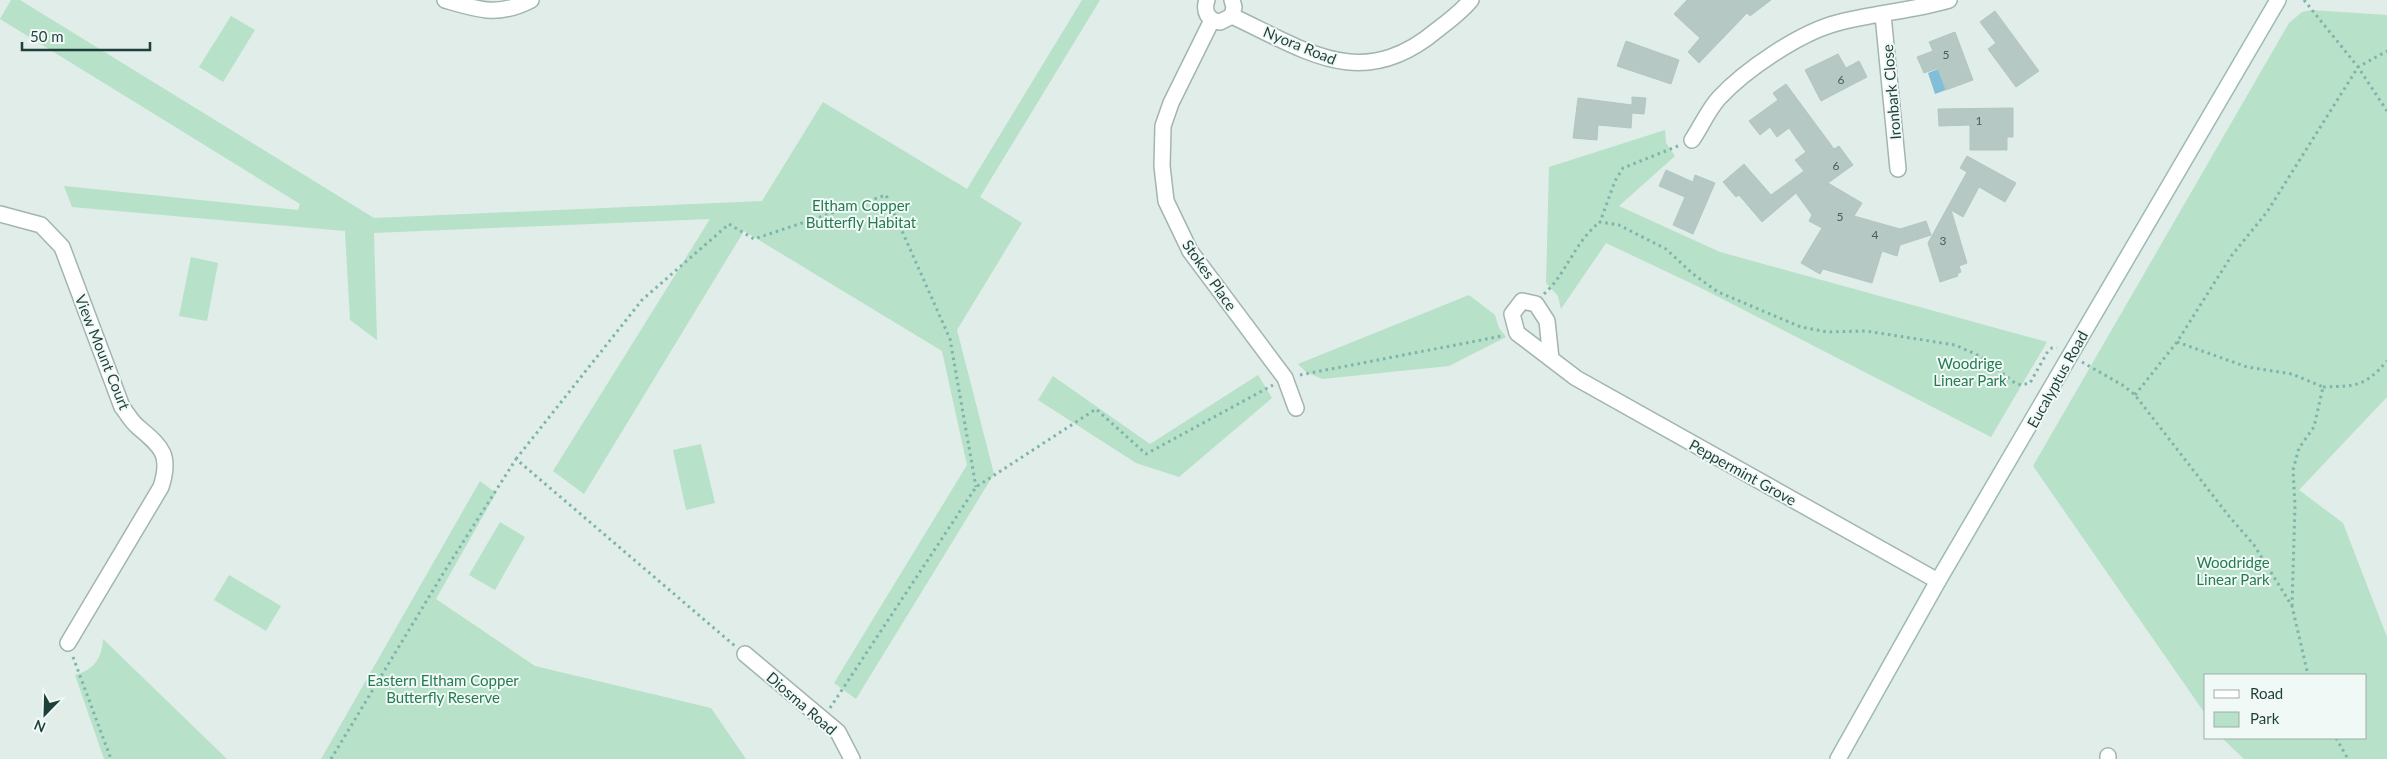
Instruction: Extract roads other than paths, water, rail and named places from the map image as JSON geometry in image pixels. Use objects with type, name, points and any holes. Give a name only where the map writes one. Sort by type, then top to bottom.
[{"type":"street","points":[[445,0],[490,12],[506,10],[530,0]]},
{"type":"street","points":[[1207,0],[1206,11],[1212,20],[1225,21],[1232,16],[1234,7],[1232,0]]},
{"type":"street","name":"Nyora Road","points":[[1232,16],[1325,58],[1345,63],[1370,63],[1394,58],[1415,47],[1471,0]]},
{"type":"street","points":[[1692,140],[1718,99],[1760,62],[1793,42],[1835,23],[1920,8],[1949,0]]},
{"type":"street","name":"Eucalyptus Road","points":[[1838,759],[1938,581],[2278,0]]},
{"type":"street","name":"Ironbark Close","points":[[1884,15],[1898,169]]},
{"type":"street","name":"Stokes Place","points":[[1212,20],[1171,103],[1163,126],[1162,166],[1166,201],[1190,251],[1285,378],[1296,408]]},
{"type":"street","name":"View Mount Court","points":[[0,214],[41,225],[62,248],[122,407],[135,424],[155,440],[165,459],[165,474],[161,487],[68,643]]},
{"type":"street","name":"Peppermint Grove","points":[[1551,359],[1548,321],[1536,304],[1522,301],[1512,314],[1517,333],[1551,359],[1576,378],[1938,581]]},
{"type":"street","name":"Diosma Road","points":[[745,654],[838,732],[852,759]]},
{"type":"water","points":[[1938,69],[1946,90],[1935,94],[1928,73]]},
{"type":"park label","name":"Eltham Copper Butterfly Habitat","points":[[861,214]]},
{"type":"park label","name":"Woodrige Linear Park","points":[[1970,372]]},
{"type":"park label","name":"Woodridge Linear Park","points":[[2233,570]]},
{"type":"park label","name":"Eastern Eltham Copper Butterfly Reserve","points":[[443,688]]}]
